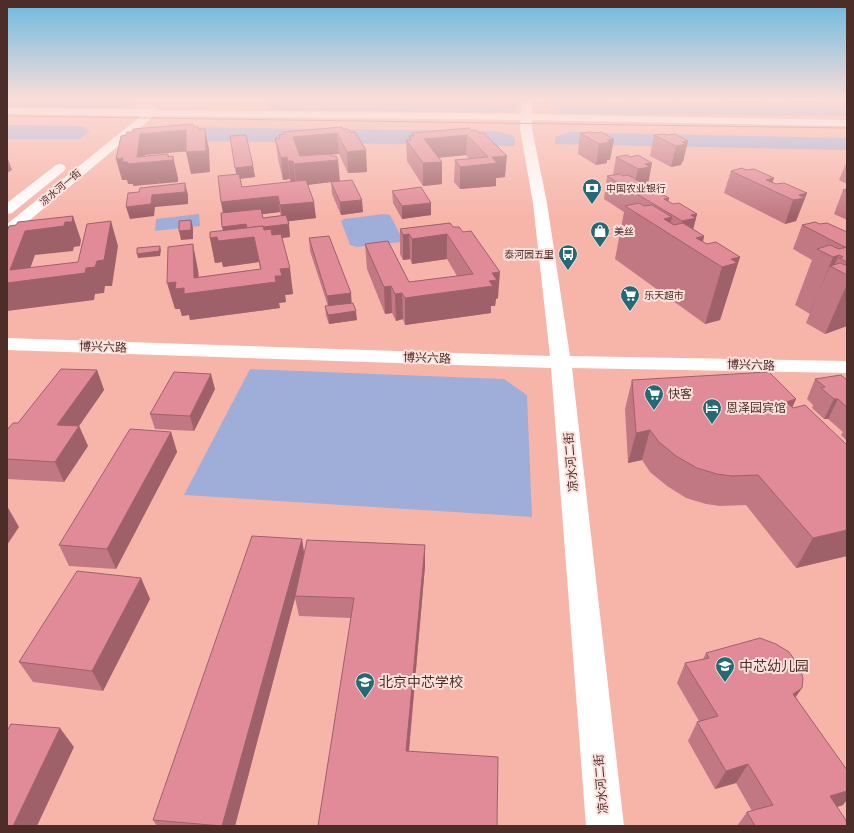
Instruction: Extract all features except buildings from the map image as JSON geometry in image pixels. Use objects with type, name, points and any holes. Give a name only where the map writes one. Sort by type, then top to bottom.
[{"type":"main road","name":"凉水河一街","points":[[7,232],[112,138]]},
{"type":"main road","name":"凉水河二街","points":[[529,138],[540,203],[561,362],[605,826]]},
{"type":"main road","name":"凉水河一街","points":[[7,210],[67,162]]},
{"type":"main road","name":"博兴六路","points":[[7,344],[561,362],[710,363],[847,367]]},
{"type":"shaded area","points":[[7,138],[81,138],[80,139]]},
{"type":"shaded area","points":[[143,138],[515,138],[515,146],[136,140]]},
{"type":"shaded area","points":[[555,138],[841,138],[847,138],[847,150],[555,144]]},
{"type":"shaded area","points":[[199,214],[200,226],[155,231],[156,219]]},
{"type":"shaded area","points":[[384,214],[390,215],[403,240],[401,242],[357,247],[350,245],[341,221],[344,219]]},
{"type":"shaded area","points":[[250,369],[504,379],[527,395],[532,517],[184,495]]},
{"type":"place","name":"中国农业银行","points":[[592,205]]},
{"type":"place","name":"美丝","points":[[600,248]]},
{"type":"place","name":"泰河园五里","points":[[568,271]]},
{"type":"place","name":"乐天超市","points":[[630,312]]},
{"type":"place","name":"快客","points":[[654,411]]},
{"type":"place","name":"恩泽园宾馆","points":[[712,425]]},
{"type":"place","name":"中芯幼儿园","points":[[725,683]]},
{"type":"place","name":"北京中芯学校","points":[[365,699]]}]
